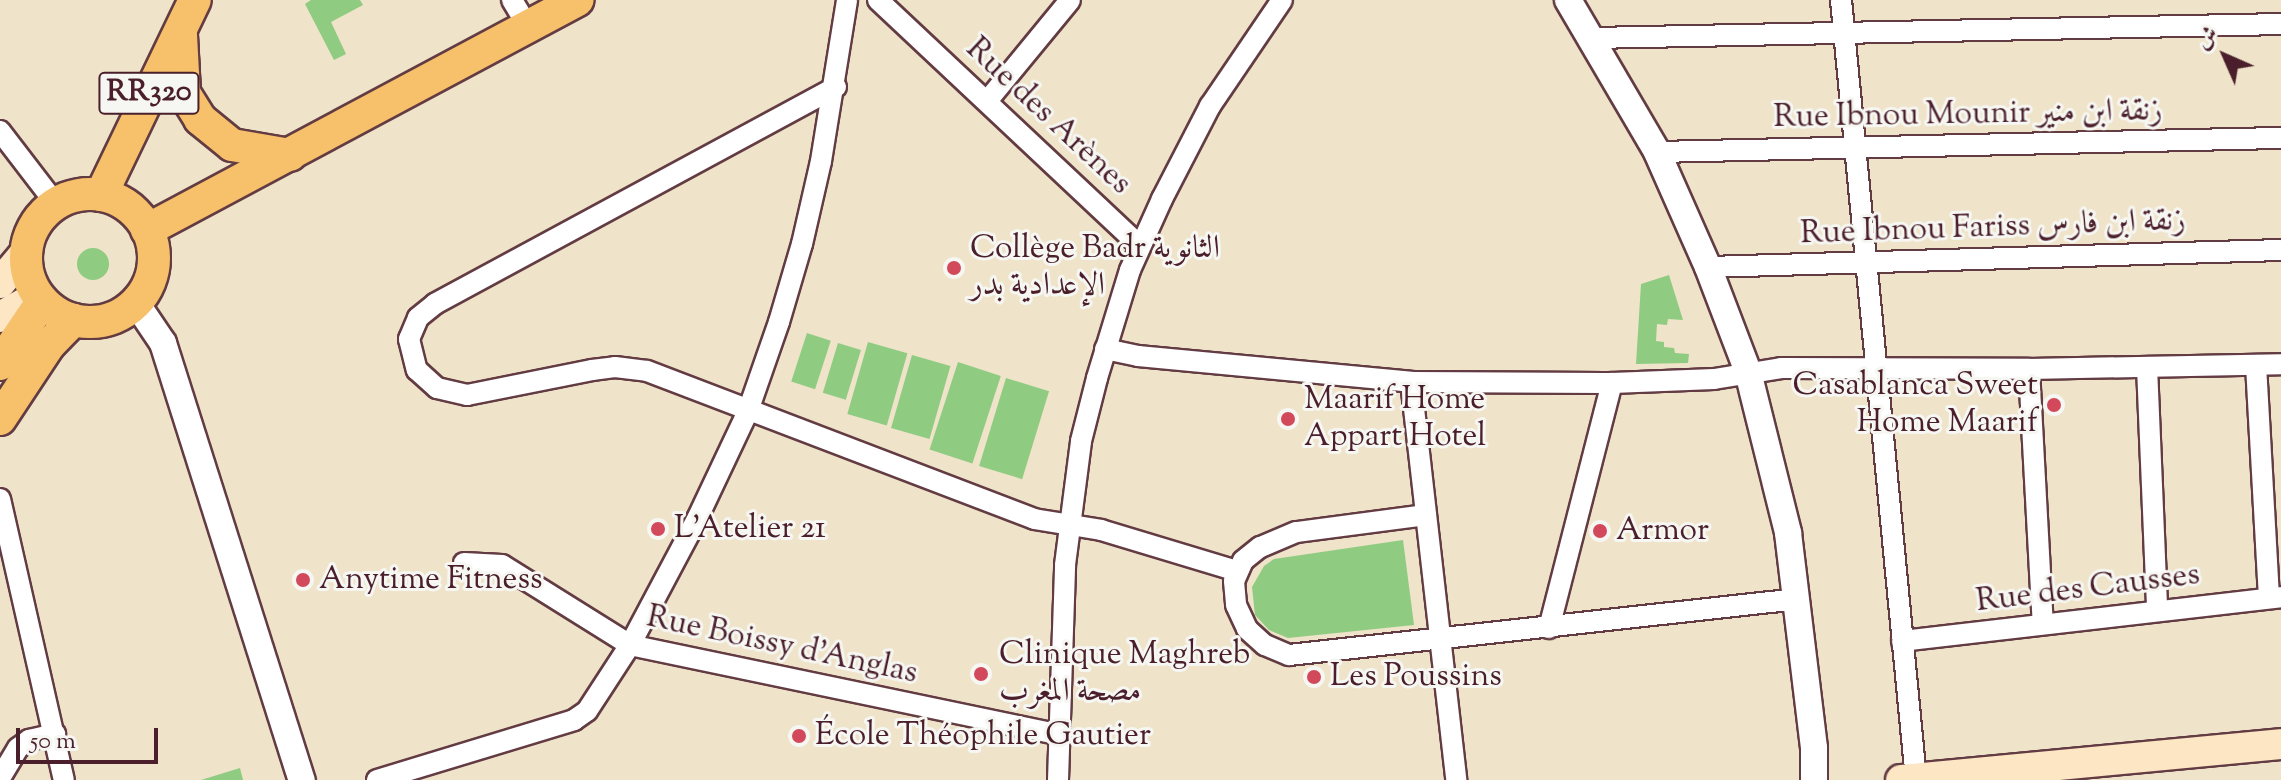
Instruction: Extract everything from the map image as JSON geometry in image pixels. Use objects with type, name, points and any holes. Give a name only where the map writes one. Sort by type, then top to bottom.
[{"type":"main road","name":"RR320","points":[[101,195],[117,156],[195,0]]},
{"type":"main road","points":[[147,230],[290,155],[520,13],[577,0]]},
{"type":"main road","points":[[181,29],[184,93],[200,119],[232,145],[290,155]]},
{"type":"main road","points":[[0,283],[25,253],[34,227],[56,204],[76,195],[101,195],[129,208],[147,230],[154,255],[153,269],[136,303],[110,319],[88,323],[73,320],[40,299],[28,278],[25,253]]},
{"type":"main road","points":[[0,317],[40,299]]},
{"type":"main road","points":[[0,364],[40,299]]},
{"type":"main road","points":[[0,419],[49,345],[73,320]]},
{"type":"main road","points":[[1908,779],[2281,744]]},
{"type":"street","points":[[377,780],[574,720],[587,711],[630,645],[698,517],[748,411],[802,244],[836,87],[847,0]]},
{"type":"street","name":"Rue des Arènes","points":[[878,0],[1140,246]]},
{"type":"street","points":[[988,100],[1070,0]]},
{"type":"street","points":[[1058,780],[1063,598],[1069,526],[1081,441],[1105,349],[1140,246],[1210,106],[1282,0]]},
{"type":"street","points":[[1568,0],[1657,152],[1708,267],[1748,372],[1788,533],[1814,748],[1814,780]]},
{"type":"street","points":[[1841,0],[1902,641],[1908,779]]},
{"type":"street","points":[[1592,38],[2281,24]]},
{"type":"street","points":[[836,87],[435,304],[418,318],[409,339],[413,361],[423,378],[437,388],[457,395],[573,372],[624,368],[653,373],[1034,519],[1101,530],[1237,571]]},
{"type":"street","points":[[0,131],[56,204]]},
{"type":"street","name":"Rue Ibnou Mounir زنقة ابن منير","points":[[1657,152],[2281,138]]},
{"type":"street","name":"Rue Ibnou Fariss زنقة ابن فارس","points":[[1708,267],[2281,250]]},
{"type":"street","points":[[136,303],[163,343],[302,780]]},
{"type":"street","points":[[1105,349],[1138,356],[1411,382],[1612,383],[1714,379],[1781,368],[2029,369],[2281,364]]},
{"type":"street","points":[[2256,365],[2275,598]]},
{"type":"street","points":[[2147,367],[2157,610]]},
{"type":"street","points":[[2029,369],[2043,624]]},
{"type":"street","points":[[1411,382],[1456,780]]},
{"type":"street","points":[[1549,628],[1612,383]]},
{"type":"street","points":[[0,499],[64,780]]},
{"type":"street","points":[[1426,515],[1282,536],[1250,554],[1237,571],[1236,605],[1247,629],[1259,641],[1284,654],[1439,641],[1798,599]]},
{"type":"street","name":"Rue Boissy d’Anglas","points":[[464,563],[502,565],[630,645],[1060,735]]},
{"type":"street","name":"Rue des Causses","points":[[1902,641],[2275,598]]},
{"type":"street","points":[[0,778],[18,748],[29,740],[55,734]]},
{"type":"green space","points":[[311,0],[360,0],[363,5],[331,22],[346,54],[334,60],[305,4]]},
{"type":"green space","points":[[93,248],[104,253],[109,264],[104,275],[93,280],[82,275],[77,264],[82,253]]},
{"type":"green space","points":[[1669,275],[1683,320],[1668,319],[1667,325],[1657,324],[1656,341],[1664,342],[1664,347],[1674,348],[1675,353],[1689,354],[1688,363],[1636,364],[1641,284]]},
{"type":"green space","points":[[807,333],[831,341],[815,389],[791,382]]},
{"type":"green space","points":[[868,342],[907,353],[887,425],[847,414]]},
{"type":"green space","points":[[838,343],[861,350],[846,400],[823,393]]},
{"type":"green space","points":[[912,355],[950,366],[930,439],[891,428]]},
{"type":"green space","points":[[958,362],[1001,376],[972,463],[930,449]]},
{"type":"green space","points":[[1006,378],[1049,391],[1022,479],[979,466]]},
{"type":"green space","points":[[1403,540],[1414,625],[1288,638],[1269,630],[1255,615],[1252,587],[1264,566],[1274,559]]},
{"type":"green space","points":[[240,768],[243,780],[201,780]]},
{"type":"place","name":"Collège Badr الثانوية الإعدادية بدر","points":[[954,268]]},
{"type":"place","name":"Casablanca Sweet Home Maarif","points":[[2054,405]]},
{"type":"place","name":"Maarif Home Appart Hotel","points":[[1288,419]]},
{"type":"place","name":"L'Atelier 21","points":[[658,529]]},
{"type":"place","name":"Armor","points":[[1600,531]]},
{"type":"place","name":"Anytime Fitness","points":[[303,580]]},
{"type":"place","name":"Clinique Maghreb مصحة المغرب","points":[[981,674]]},
{"type":"place","name":"Les Poussins","points":[[1314,677]]},
{"type":"place","name":"École Théophile Gautier","points":[[799,736]]}]
